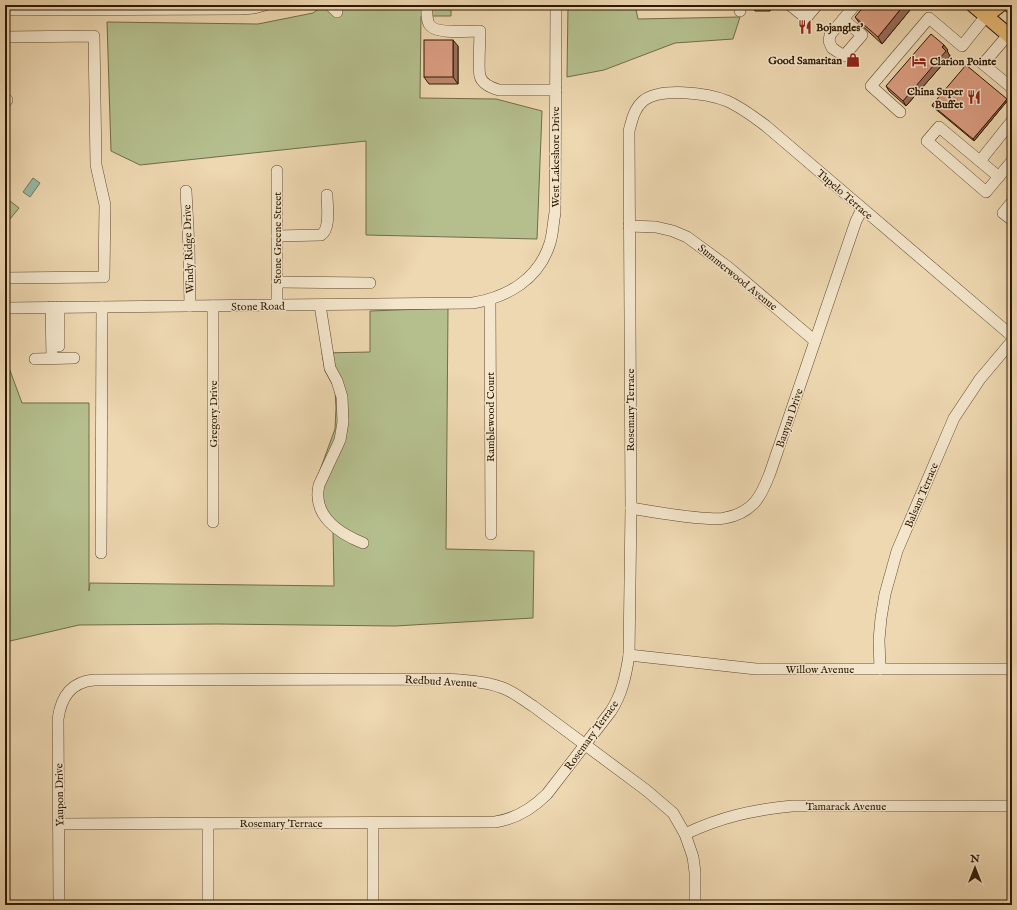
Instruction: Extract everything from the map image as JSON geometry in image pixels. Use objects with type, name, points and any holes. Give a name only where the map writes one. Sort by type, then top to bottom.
[{"type":"main road","points":[[973,5],[1011,34]]},
{"type":"main road","points":[[986,16],[1000,5]]},
{"type":"street","points":[[5,10],[241,9],[265,5]]},
{"type":"street","points":[[427,5],[429,24],[434,29],[442,31],[480,32],[480,76],[484,82],[492,88],[499,90],[556,90]]},
{"type":"street","name":"West Lakeshore Drive","points":[[509,292],[526,280],[536,269],[546,252],[552,232],[555,213],[556,5]]},
{"type":"street","points":[[790,5],[806,18],[817,5]]},
{"type":"street","points":[[798,5],[803,7],[809,5]]},
{"type":"street","points":[[843,19],[855,5]]},
{"type":"street","points":[[900,112],[871,86],[929,18],[962,46],[986,16]]},
{"type":"street","points":[[1011,34],[983,64],[1012,88]]},
{"type":"street","points":[[5,37],[94,36],[96,165],[105,205],[104,277],[5,278]]},
{"type":"street","name":"Tupelo Terrace","points":[[659,95],[686,94],[718,98],[746,112],[766,126],[1012,336]]},
{"type":"street","name":"Rosemary Terrace","points":[[59,824],[495,822],[514,818],[539,802],[547,794],[616,702],[622,690],[630,655],[631,508],[629,131],[632,117],[642,102],[659,95]]},
{"type":"street","points":[[5,99],[7,100],[5,103]]},
{"type":"street","points":[[980,161],[1012,121]]},
{"type":"street","points":[[999,177],[939,127],[926,141],[986,192],[999,177],[1012,161]]},
{"type":"street","name":"Stone Greene Street","points":[[277,171],[277,305]]},
{"type":"street","name":"Windy Ridge Drive","points":[[186,192],[190,306]]},
{"type":"street","points":[[277,236],[324,234],[327,226],[327,195]]},
{"type":"street","points":[[1012,202],[1003,213],[1012,220]]},
{"type":"street","name":"Banyan Drive","points":[[631,508],[690,517],[717,519],[737,515],[754,503],[765,487],[856,221],[862,209]]},
{"type":"street","name":"Summerwood Avenue","points":[[630,226],[656,227],[673,231],[687,237],[728,267],[815,341]]},
{"type":"street","points":[[277,282],[370,282]]},
{"type":"street","name":"Stone Road","points":[[5,308],[473,303],[490,300],[509,292]]},
{"type":"street","name":"Ramblewood Court","points":[[490,300],[490,534]]},
{"type":"street","points":[[320,305],[330,368],[337,381],[342,397],[343,422],[340,440],[320,485],[318,501],[328,520],[339,531],[362,543]]},
{"type":"street","name":"Gregory Drive","points":[[213,306],[213,522]]},
{"type":"street","points":[[55,307],[55,358]]},
{"type":"street","points":[[101,553],[102,307]]},
{"type":"street","name":"Balsam Terrace","points":[[880,669],[879,640],[881,618],[885,594],[897,551],[954,418],[980,379],[1012,341]]},
{"type":"street","points":[[35,359],[74,358]]},
{"type":"street","name":"Willow Avenue","points":[[630,655],[756,669],[1012,669]]},
{"type":"street","name":"Redbud Avenue","points":[[72,688],[80,682],[94,680],[442,679],[468,680],[490,684],[505,689],[533,706],[673,813],[685,834],[693,857],[695,872],[695,905]]},
{"type":"street","name":"Yaupon Drive","points":[[59,905],[58,719],[59,709],[63,700],[72,688]]},
{"type":"street","name":"Tamarack Avenue","points":[[685,834],[734,815],[764,809],[792,806],[1012,806]]},
{"type":"street","points":[[373,823],[373,905]]},
{"type":"street","points":[[208,824],[208,905]]},
{"type":"shaded area","points":[[324,5],[451,5],[451,16],[421,16],[420,98],[496,99],[542,111],[537,239],[366,235],[366,141],[140,165],[111,151],[107,22],[258,24],[313,13]]},
{"type":"shaded area","points":[[568,5],[635,5],[638,19],[740,17],[733,39],[675,43],[604,70],[567,77]]},
{"type":"shaded area","points":[[33,178],[40,183],[30,197],[23,192]]},
{"type":"shaded area","points":[[5,197],[19,208],[5,225]]},
{"type":"shaded area","points":[[448,308],[446,549],[534,551],[533,618],[395,626],[217,624],[79,625],[10,641],[5,650],[5,357],[22,403],[89,403],[89,591],[90,583],[334,586],[333,531],[316,481],[335,429],[336,408],[335,389],[325,371],[322,353],[370,352],[370,311]]},
{"type":"building","points":[[752,5],[767,5],[767,7],[752,7]]},
{"type":"building","points":[[865,5],[904,5],[878,37],[855,17]]},
{"type":"building","points":[[931,34],[944,45],[942,47],[946,51],[903,101],[886,86]]},
{"type":"building","points":[[424,40],[453,40],[453,77],[424,77]]},
{"type":"building","points":[[966,65],[1007,99],[973,139],[932,105]]},
{"type":"place","name":"Bojangles'","points":[[805,27]]},
{"type":"place","name":"Good Samaritan","points":[[853,60]]},
{"type":"place","name":"Clarion Pointe","points":[[919,61]]},
{"type":"place","name":"China Super Buffet","points":[[974,97]]}]
